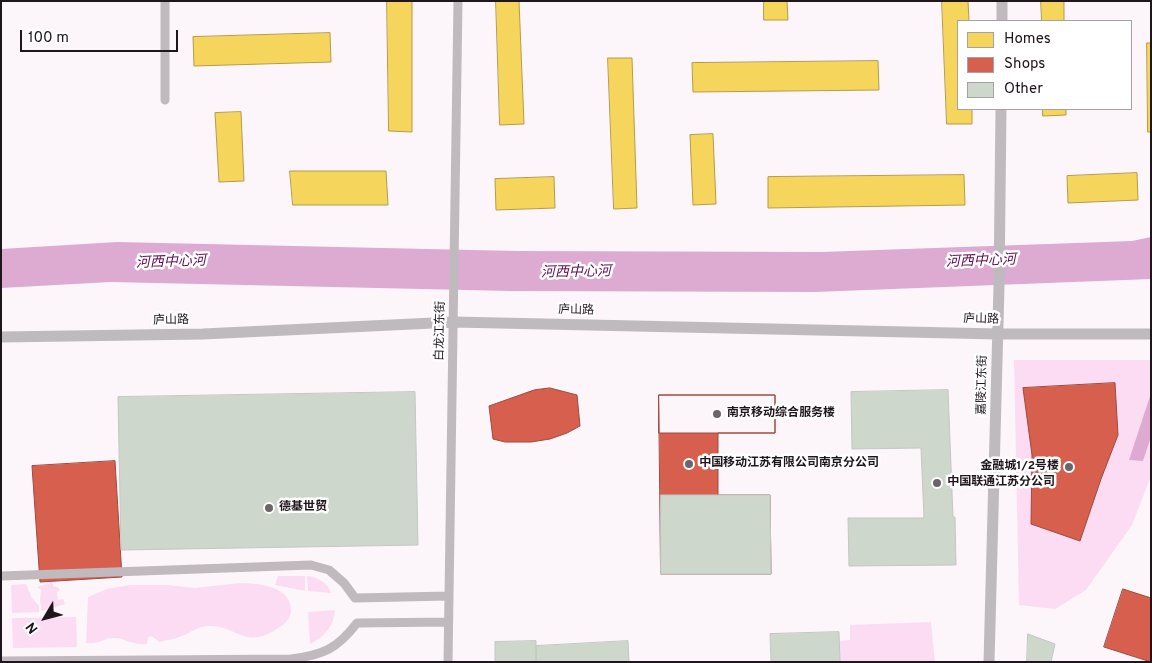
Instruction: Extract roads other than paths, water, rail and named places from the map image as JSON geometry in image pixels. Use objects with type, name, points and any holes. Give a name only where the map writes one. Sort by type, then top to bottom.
[{"type":"main road","points":[[1002,1],[1002,20]]},
{"type":"main road","name":"嘉陵江东街","points":[[989,662],[998,334],[1001,110]]},
{"type":"main road","name":"庐山路","points":[[1,337],[202,334],[454,322],[998,334],[1151,334]]},
{"type":"street","points":[[165,1],[165,100]]},
{"type":"street","name":"白龙江东街","points":[[448,662],[458,1]]},
{"type":"street","points":[[1,576],[311,565],[329,570],[344,583],[355,598],[448,596]]},
{"type":"street","points":[[1,661],[290,659],[312,656],[335,646],[358,623],[448,622]]},
{"type":"water","name":"河西中心河","points":[[1151,237],[1151,279],[815,292],[510,291],[111,282],[1,288],[1,249],[117,242],[517,251],[821,252],[1132,241]]},
{"type":"water","points":[[1151,393],[1151,437],[1143,461],[1129,460]]},
{"type":"place","name":"南京移动综合服务楼","points":[[717,414]]},
{"type":"place","name":"中国移动江苏有限公司南京分公司","points":[[689,464]]},
{"type":"place","name":"金融城1/2号楼","points":[[1069,467]]},
{"type":"place","name":"中国联通江苏分公司","points":[[937,483]]},
{"type":"place","name":"德基世贸","points":[[269,508]]}]
